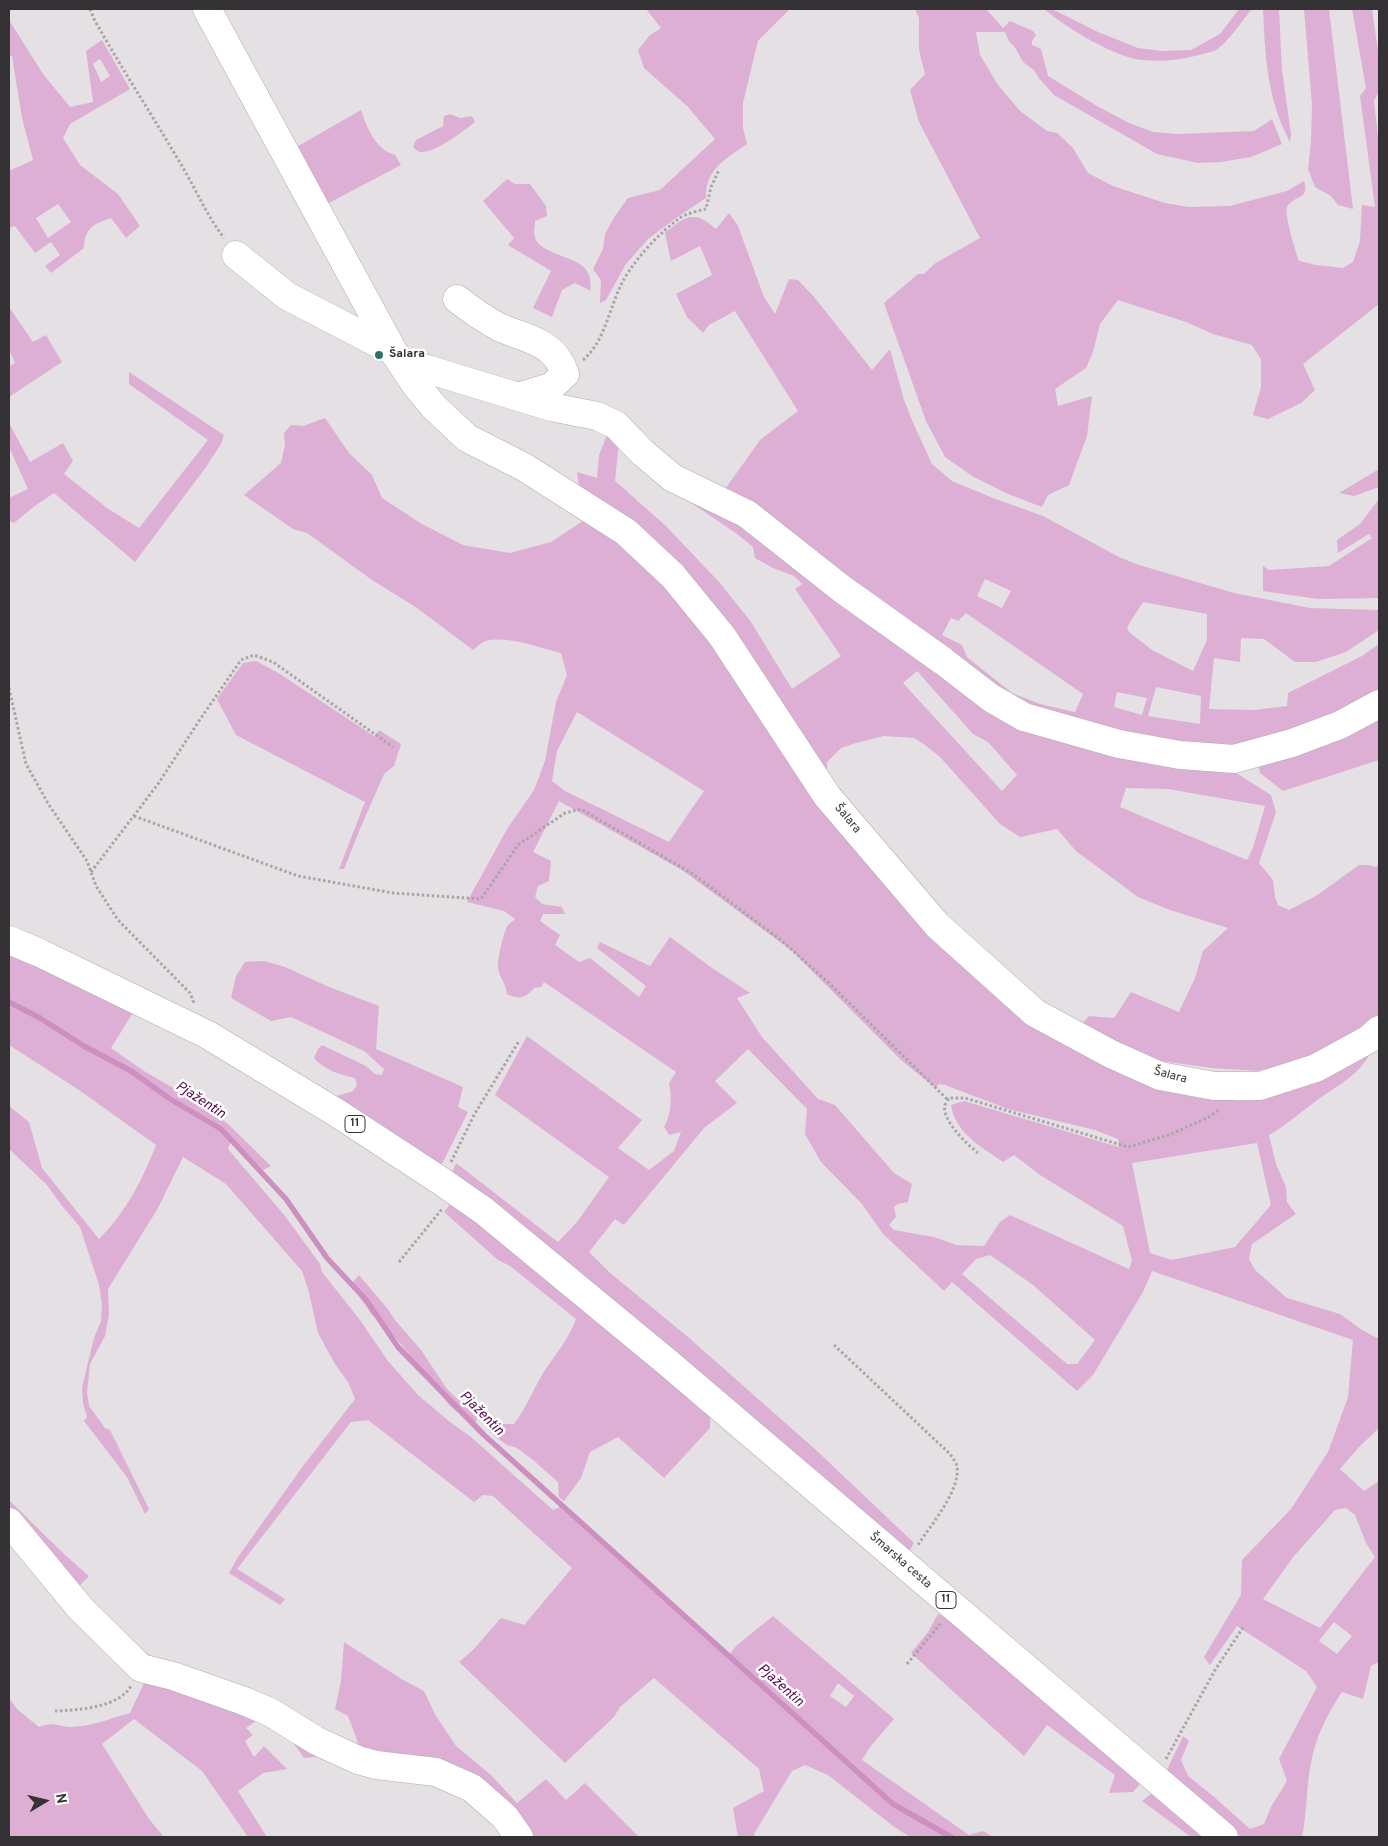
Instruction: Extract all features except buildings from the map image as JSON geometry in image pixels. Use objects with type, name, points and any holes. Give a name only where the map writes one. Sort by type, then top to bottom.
[{"type":"street","name":"Šalara","points":[[207,9],[398,359],[415,384],[434,407],[467,438],[524,467],[626,532],[673,576],[722,636],[827,796],[937,925],[1035,1013],[1111,1054],[1160,1076],[1214,1086],[1260,1086],[1316,1068],[1369,1039],[1379,1030]]},
{"type":"street","points":[[236,255],[286,296],[398,359],[551,407],[597,416],[616,425],[673,478],[747,514],[842,589],[943,661],[991,698],[1024,717],[1119,744],[1180,755],[1234,759],[1308,737],[1340,725],[1379,704]]},
{"type":"street","points":[[457,299],[476,314],[500,327],[539,342],[561,361],[565,374],[551,388],[518,397]]},
{"type":"street","name":"11","points":[[9,940],[40,953],[208,1035],[337,1112],[449,1186]]},
{"type":"street","name":"Šmarska cesta","points":[[449,1186],[484,1211],[668,1362],[1224,1837]]},
{"type":"street","points":[[9,1522],[81,1609],[141,1668],[173,1676],[270,1712],[317,1742],[358,1760],[436,1772],[472,1788],[505,1817],[519,1837]]},
{"type":"path","points":[[90,9],[134,89],[177,157],[214,226],[236,255]]},
{"type":"path","points":[[565,374],[588,355],[605,327],[624,280],[653,241],[682,217],[706,209],[711,187],[718,170]]},
{"type":"path","points":[[91,872],[158,784],[198,721],[241,660],[254,655],[273,662],[393,747]]},
{"type":"path","points":[[9,688],[26,764],[50,805],[87,861],[96,886],[118,920],[190,993],[208,1035]]},
{"type":"path","points":[[134,816],[298,876],[393,893],[481,899],[518,845],[565,813],[581,809],[693,874],[782,940],[831,985],[948,1100]]},
{"type":"path","points":[[399,1262],[449,1186],[474,1115],[520,1041]]},
{"type":"path","points":[[978,1153],[964,1142],[945,1114],[944,1105],[949,1098],[966,1098],[1128,1146],[1169,1134],[1209,1117],[1224,1107]]},
{"type":"path","points":[[834,1345],[949,1453],[957,1464],[957,1481],[948,1499],[905,1565]]},
{"type":"path","points":[[907,1664],[954,1607]]},
{"type":"path","points":[[1155,1779],[1215,1670],[1244,1626]]},
{"type":"path","points":[[55,1711],[83,1710],[112,1702],[127,1693],[141,1668]]},
{"type":"shaded area","points":[[646,9],[790,9],[758,41],[743,103],[743,128],[747,144],[725,160],[713,172],[709,179],[706,198],[648,239],[626,264],[606,300],[600,303],[601,280],[593,269],[603,249],[605,234],[615,216],[628,198],[660,190],[715,139],[687,106],[644,68],[638,50],[650,35],[661,28]]},
{"type":"shaded area","points":[[915,9],[986,9],[1003,28],[1010,21],[1033,31],[1036,35],[1032,45],[1041,49],[1048,76],[1097,106],[1129,123],[1153,132],[1178,134],[1254,131],[1272,119],[1282,144],[1251,157],[1221,162],[1198,163],[1157,154],[1054,95],[1034,70],[1023,62],[1005,32],[976,32],[980,55],[998,85],[1020,111],[1047,131],[1057,133],[1073,148],[1088,173],[1113,186],[1165,203],[1189,207],[1230,206],[1287,191],[1304,181],[1305,191],[1287,207],[1287,217],[1299,261],[1343,268],[1353,262],[1360,241],[1362,205],[1375,207],[1360,96],[1366,88],[1352,9],[1372,9],[1379,58],[1379,91],[1374,101],[1379,146],[1379,304],[1303,364],[1315,390],[1301,403],[1268,419],[1253,415],[1261,387],[1261,359],[1252,345],[1213,334],[1186,322],[1118,300],[1100,324],[1093,352],[1086,368],[1055,389],[1058,406],[1092,396],[1087,436],[1069,485],[1048,495],[1042,507],[1008,494],[972,476],[945,457],[926,421],[884,303],[918,274],[924,274],[934,264],[980,238],[919,122],[910,90],[925,74],[919,50],[919,18]]},
{"type":"shaded area","points":[[1044,9],[1052,9],[1098,32],[1138,48],[1162,51],[1191,50],[1220,34],[1239,9],[1252,9],[1229,38],[1214,51],[1182,59],[1155,61],[1130,58],[1104,47],[1077,32]]},
{"type":"shaded area","points":[[1263,9],[1279,9],[1282,70],[1291,134],[1290,142],[1276,110],[1272,94],[1266,60]]},
{"type":"shaded area","points":[[1304,9],[1329,9],[1353,209],[1338,205],[1331,196],[1315,187],[1308,169],[1312,104]]},
{"type":"shaded area","points":[[9,20],[43,74],[70,107],[93,102],[86,51],[102,40],[130,89],[70,124],[63,138],[80,165],[118,194],[140,226],[126,238],[111,218],[99,222],[88,231],[84,248],[51,273],[45,266],[60,255],[51,242],[35,253],[15,226],[9,228],[9,171],[33,160],[22,118],[12,56],[9,56]],"holes":[[[100,59],[110,76],[101,82],[93,64]],[[58,204],[71,222],[48,238],[36,218]]]},
{"type":"shaded area","points":[[361,110],[366,124],[377,143],[395,155],[401,165],[325,205],[293,149]]},
{"type":"shaded area","points":[[450,114],[460,118],[472,116],[475,122],[443,144],[429,151],[418,151],[413,147],[416,140],[443,126],[444,116]]},
{"type":"shaded area","points":[[507,179],[515,184],[530,184],[546,206],[547,216],[535,221],[534,235],[538,243],[552,252],[579,263],[589,275],[591,291],[575,283],[562,290],[552,317],[533,308],[551,271],[508,245],[514,238],[483,201]]},
{"type":"shaded area","points":[[729,213],[738,226],[764,297],[775,314],[789,279],[798,280],[815,298],[872,370],[890,349],[904,400],[932,464],[952,481],[1043,516],[1119,557],[1139,565],[1234,593],[1310,608],[1379,610],[1379,630],[1346,652],[1316,662],[1295,662],[1264,639],[1241,638],[1240,662],[1214,658],[1209,709],[1254,710],[1287,706],[1288,693],[1362,656],[1379,644],[1379,697],[1354,713],[1224,753],[1184,751],[1014,707],[723,492],[760,440],[798,411],[735,311],[709,325],[703,333],[687,317],[676,294],[712,275],[700,246],[671,261],[665,233],[679,222],[690,217],[702,219],[716,229]],"holes":[[[985,579],[1011,591],[1002,608],[977,596]],[[1143,602],[1207,614],[1207,640],[1193,671],[1152,650],[1129,632],[1127,627]],[[966,613],[1083,694],[1075,712],[1040,704],[1012,693],[967,657],[962,645],[942,635],[951,618],[958,621]],[[1156,687],[1201,696],[1200,724],[1148,716]],[[1117,692],[1147,698],[1142,715],[1114,707]]]},
{"type":"shaded area","points":[[9,307],[33,342],[46,335],[62,362],[9,397],[9,366],[15,363],[9,350]]},
{"type":"shaded area","points":[[129,372],[224,435],[221,444],[206,467],[135,562],[54,493],[14,523],[9,521],[9,498],[28,489],[9,447],[9,423],[30,462],[63,443],[73,461],[64,474],[107,508],[139,528],[208,440],[129,384]]},
{"type":"shaded area","points":[[325,418],[349,453],[372,475],[382,498],[422,524],[463,545],[510,553],[551,542],[592,515],[658,575],[992,990],[1013,1012],[1056,1038],[1201,1096],[1240,1101],[1261,1100],[1318,1077],[1371,1052],[1361,1067],[1349,1078],[1269,1135],[1276,1164],[1286,1187],[1287,1202],[1296,1214],[1252,1244],[1249,1259],[1255,1270],[1287,1298],[1340,1314],[1362,1330],[1379,1339],[1379,1428],[1340,1469],[1364,1491],[1379,1481],[1379,1662],[1371,1666],[1363,1699],[1342,1692],[1323,1726],[1311,1763],[1302,1837],[1241,1837],[1165,1774],[1183,1736],[1189,1741],[1181,1760],[1188,1776],[1250,1829],[1264,1824],[1271,1807],[1287,1781],[1279,1759],[1317,1687],[1306,1671],[1237,1626],[1210,1665],[1204,1657],[1241,1595],[1242,1560],[1291,1509],[1328,1452],[1348,1397],[1353,1340],[1152,1271],[1143,1292],[1093,1375],[1077,1391],[952,1282],[944,1291],[883,1234],[862,1204],[821,1162],[805,1134],[807,1109],[748,1049],[715,1081],[737,1103],[704,1128],[624,1225],[615,1219],[589,1252],[609,1272],[688,1337],[816,1450],[914,1543],[908,1553],[451,1175],[456,1163],[558,1242],[577,1222],[609,1177],[495,1095],[527,1036],[642,1120],[618,1148],[649,1170],[674,1151],[681,1132],[669,1135],[664,1127],[671,1105],[669,1083],[676,1072],[544,982],[541,987],[534,988],[522,997],[507,994],[498,964],[506,928],[515,919],[504,911],[467,902],[507,829],[534,790],[545,761],[556,702],[567,675],[561,653],[524,643],[504,640],[486,641],[473,650],[417,608],[372,580],[307,533],[293,529],[244,495],[281,463],[285,445],[284,433],[291,425],[303,426]],"holes":[[[577,712],[704,791],[669,842],[565,791],[552,781],[557,751]],[[559,801],[682,870],[791,950],[901,1060],[937,1089],[938,1084],[945,1085],[1008,1109],[1095,1130],[1118,1139],[1119,1147],[964,1101],[951,1105],[958,1124],[987,1151],[1003,1162],[1014,1155],[1040,1175],[1123,1226],[1132,1261],[1129,1269],[1010,1215],[1000,1222],[984,1246],[956,1245],[934,1237],[894,1230],[889,1225],[896,1217],[894,1207],[908,1202],[912,1184],[894,1173],[835,1105],[818,1099],[762,1037],[737,998],[750,993],[670,937],[650,966],[600,942],[597,948],[646,986],[639,997],[590,958],[579,962],[555,945],[560,935],[540,921],[543,914],[565,914],[562,907],[542,904],[535,897],[538,886],[549,881],[551,861],[533,852]],[[1257,1143],[1271,1205],[1235,1247],[1172,1260],[1150,1253],[1132,1163]],[[990,1255],[1033,1285],[1095,1340],[1077,1364],[1067,1364],[962,1274],[976,1259]],[[1346,1508],[1355,1515],[1366,1543],[1375,1557],[1320,1628],[1263,1599],[1294,1556],[1335,1510]],[[1334,1622],[1352,1636],[1337,1654],[1319,1641]]]},
{"type":"shaded area","points":[[609,430],[619,441],[615,481],[666,526],[720,583],[751,622],[792,689],[841,656],[795,589],[802,584],[794,576],[773,568],[755,558],[753,547],[690,502],[684,493],[706,501],[965,687],[1225,766],[1271,795],[1276,812],[1259,863],[1273,880],[1278,905],[1289,910],[1316,896],[1359,865],[1376,867],[1379,863],[1379,1017],[1312,1056],[1258,1071],[1211,1068],[1162,1061],[1126,1049],[1082,1024],[1089,1016],[1114,1018],[1131,992],[1179,1012],[1195,978],[1203,951],[1228,928],[1170,910],[1138,897],[1076,851],[1057,829],[1020,837],[1000,824],[940,757],[914,738],[884,736],[856,743],[841,748],[827,762],[827,771],[819,769],[661,549],[618,511],[579,486],[577,472],[597,478],[599,455]],"holes":[[[917,671],[973,734],[988,742],[1017,775],[1002,791],[903,683]],[[1126,788],[1168,789],[1265,806],[1253,848],[1247,860],[1120,807]]]},
{"type":"shaded area","points":[[1379,469],[1379,487],[1354,496],[1339,493]]},
{"type":"shaded area","points":[[1379,499],[1379,598],[1318,599],[1263,591],[1263,566],[1269,570],[1329,566],[1372,538],[1369,534],[1338,553],[1337,540],[1360,524]]},
{"type":"shaded area","points":[[256,661],[280,674],[374,736],[379,730],[401,744],[394,766],[384,774],[344,869],[339,869],[365,802],[236,735],[217,699],[243,663]]},
{"type":"shaded area","points":[[1379,713],[1379,760],[1283,791],[1260,773],[1258,762]]},
{"type":"shaded area","points":[[9,954],[134,1011],[111,1048],[144,1071],[211,1110],[271,1166],[263,1170],[231,1140],[228,1149],[285,1216],[320,1264],[322,1272],[360,1320],[388,1361],[418,1395],[471,1437],[553,1510],[560,1507],[668,1604],[729,1655],[736,1646],[773,1616],[894,1719],[870,1747],[862,1760],[969,1835],[983,1831],[993,1837],[910,1837],[828,1775],[805,1765],[792,1771],[754,1834],[755,1837],[738,1837],[733,1808],[764,1791],[759,1769],[654,1678],[620,1707],[614,1717],[565,1763],[459,1662],[473,1650],[501,1618],[524,1625],[572,1568],[493,1496],[483,1495],[474,1502],[368,1420],[351,1422],[237,1569],[285,1599],[280,1605],[229,1573],[238,1557],[303,1466],[355,1399],[348,1382],[335,1364],[318,1333],[302,1271],[226,1184],[183,1157],[158,1208],[108,1289],[109,1315],[105,1336],[90,1364],[87,1393],[89,1406],[105,1428],[110,1430],[149,1509],[145,1514],[127,1477],[84,1421],[87,1417],[83,1403],[82,1387],[94,1338],[101,1321],[102,1304],[99,1285],[80,1227],[47,1185],[9,1149],[9,1106],[29,1122],[42,1168],[99,1239],[125,1207],[145,1171],[156,1145],[79,1090],[9,1045]],"holes":[[[838,1683],[854,1696],[846,1707],[830,1696]]]},
{"type":"shaded area","points":[[264,961],[285,967],[329,987],[379,1006],[376,1049],[463,1087],[458,1107],[468,1112],[440,1168],[421,1151],[337,1096],[353,1091],[357,1085],[355,1078],[328,1069],[314,1058],[322,1045],[366,1066],[375,1074],[382,1075],[384,1069],[364,1051],[291,1017],[271,1021],[231,998],[236,976],[245,962]]},
{"type":"shaded area","points":[[451,1203],[529,1262],[710,1414],[710,1428],[664,1478],[618,1437],[590,1452],[581,1478],[564,1501],[559,1497],[558,1482],[517,1448],[507,1445],[496,1437],[483,1423],[488,1414],[498,1424],[514,1424],[543,1373],[566,1340],[576,1319],[510,1266],[498,1260],[444,1212]]},
{"type":"shaded area","points":[[359,1275],[421,1350],[447,1389],[477,1418],[476,1422],[472,1424],[450,1406],[417,1369],[409,1354],[383,1323],[372,1315],[356,1292],[353,1282]]},
{"type":"shaded area","points":[[9,1500],[89,1576],[77,1588],[129,1640],[165,1666],[224,1689],[156,1665],[134,1654],[102,1626],[9,1517]]},
{"type":"shaded area","points":[[938,1614],[950,1620],[1061,1712],[1140,1784],[1133,1792],[1109,1793],[1115,1775],[1047,1725],[1024,1756],[911,1653],[928,1632]]},
{"type":"shaded area","points":[[344,1642],[403,1680],[424,1691],[436,1716],[456,1746],[491,1775],[517,1803],[546,1779],[566,1800],[585,1783],[639,1837],[525,1837],[507,1815],[360,1748],[348,1716],[335,1709],[341,1681]]},
{"type":"shaded area","points":[[158,1678],[253,1709],[267,1711],[315,1746],[336,1755],[304,1758],[286,1733],[266,1714],[246,1728],[253,1735],[245,1741],[254,1757],[264,1746],[287,1769],[263,1773],[238,1791],[267,1837],[248,1837],[202,1771],[134,1719],[102,1744],[149,1819],[164,1837],[9,1837],[9,1698],[17,1709],[39,1727],[52,1724],[78,1727],[130,1713],[144,1683]]},
{"type":"shaded area","points":[[1151,1794],[1202,1837],[1191,1837],[1142,1801]]},
{"type":"waterway","name":"Pjažentin","points":[[9,1002],[131,1071],[170,1099],[221,1129],[286,1199],[327,1258],[367,1301],[398,1347],[484,1435],[893,1804],[951,1837]]},
{"type":"place","name":"Šalara","points":[[379,355]]}]
